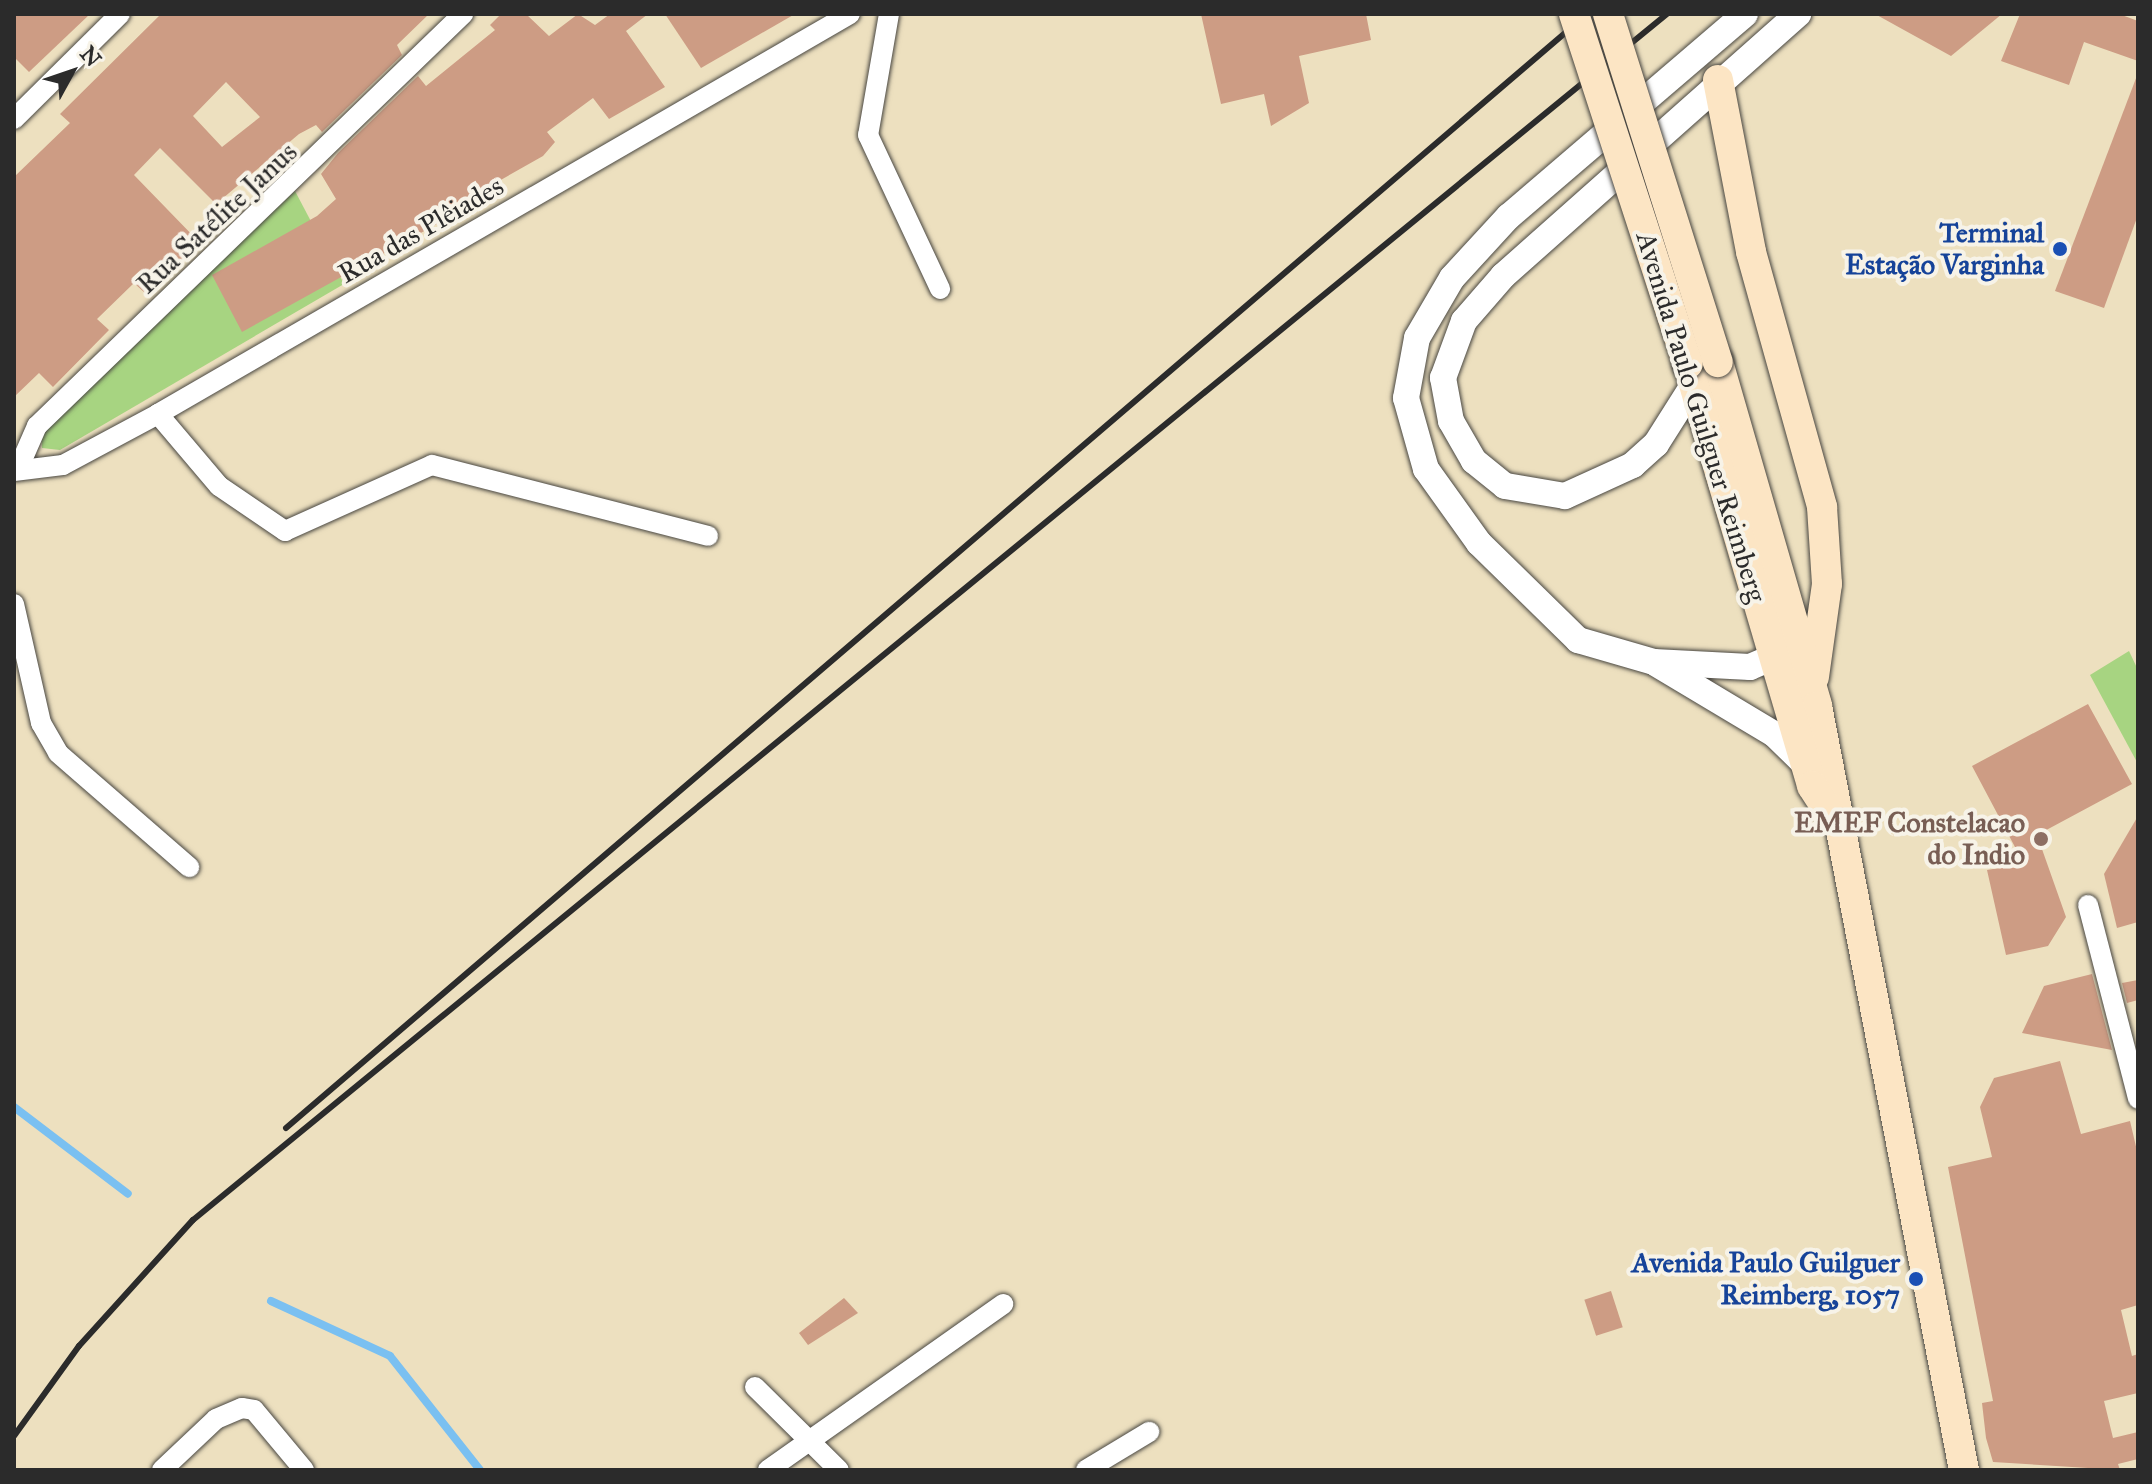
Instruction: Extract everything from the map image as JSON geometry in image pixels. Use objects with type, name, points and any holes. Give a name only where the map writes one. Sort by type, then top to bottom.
[{"type":"main road","name":"Avenida Paulo Guilguer Reimberg","points":[[1574,14],[1812,690],[1834,789],[1833,818],[1969,1470]]},
{"type":"main road","name":"Avenida Paulo Guilguer Reimberg","points":[[1608,14],[1700,370]]},
{"type":"main road","points":[[1718,80],[1751,252],[1822,507],[1827,584],[1798,645]]},
{"type":"main road","name":"Avenida Paulo Guilguer Reimberg","points":[[1798,645],[1806,765],[1833,818]]},
{"type":"street","points":[[14,119],[120,14]]},
{"type":"street","name":"Rua Satélite Janus","points":[[17,469],[37,426],[463,14]]},
{"type":"street","name":"Rua das Plêiades","points":[[17,469],[63,465],[158,414],[850,14]]},
{"type":"street","points":[[889,14],[868,135],[940,289]]},
{"type":"street","points":[[1745,14],[1509,216],[1452,278],[1417,338],[1406,398],[1426,469],[1479,543],[1578,640],[1654,662],[1750,667],[1798,645]]},
{"type":"street","points":[[1700,370],[1656,444],[1633,465],[1565,496],[1505,486],[1474,461],[1451,421],[1443,378],[1464,321],[1503,276],[1718,80],[1798,14]]},
{"type":"street","points":[[158,414],[219,486],[285,531],[432,465],[708,536]]},
{"type":"street","points":[[14,604],[41,723],[58,753],[189,867]]},
{"type":"street","points":[[1654,662],[1774,734],[1806,765]]},
{"type":"street","points":[[2088,905],[2138,1099]]},
{"type":"street","points":[[768,1470],[813,1445],[1003,1304]]},
{"type":"street","points":[[755,1387],[839,1470]]},
{"type":"street","points":[[162,1470],[231,1409],[254,1410],[304,1470]]},
{"type":"street","points":[[1086,1470],[1149,1432]]},
{"type":"green space","points":[[295,191],[344,284],[60,450],[42,448],[41,429]]},
{"type":"green space","points":[[2129,651],[2138,670],[2138,764],[2090,675]]},
{"type":"building","points":[[14,14],[90,14],[29,72],[14,57]]},
{"type":"building","points":[[161,14],[429,14],[397,45],[402,55],[322,132],[316,125],[299,134],[216,204],[160,148],[134,175],[199,242],[146,294],[134,283],[97,319],[109,330],[53,387],[39,373],[14,397],[14,177],[70,123],[60,114]],"holes":[[[226,82],[260,117],[222,147],[193,116]]]},
{"type":"building","points":[[501,14],[526,14],[549,36],[578,14],[595,25],[610,14],[648,14],[626,31],[665,87],[609,119],[593,98],[547,132],[555,142],[543,156],[469,198],[473,204],[242,332],[212,275],[317,216],[336,199],[321,174],[338,153],[418,76],[426,86],[495,30],[490,25]]},
{"type":"building","points":[[665,14],[795,14],[701,68]]},
{"type":"building","points":[[1201,14],[1366,14],[1371,40],[1299,56],[1309,103],[1271,126],[1264,94],[1221,104]]},
{"type":"building","points":[[1875,14],[2002,14],[1951,56]]},
{"type":"building","points":[[2020,14],[2119,14],[2138,21],[2138,61],[2084,42],[2069,85],[2001,61]]},
{"type":"building","points":[[2138,73],[2138,215],[2104,308],[2055,291]]},
{"type":"building","points":[[2088,704],[2132,784],[2037,835],[2066,917],[2048,946],[2006,955],[1987,870],[2024,864],[1972,766]]},
{"type":"building","points":[[2138,816],[2138,922],[2117,928],[2104,874]]},
{"type":"building","points":[[2092,974],[2112,1050],[2022,1033],[2044,986]]},
{"type":"building","points":[[2138,980],[2138,1000],[2127,1003],[2122,983]]},
{"type":"building","points":[[2060,1061],[2081,1134],[2130,1121],[2138,1155],[2138,1305],[2121,1310],[2132,1356],[2138,1354],[2138,1393],[2104,1401],[2113,1438],[2138,1432],[2138,1459],[2118,1464],[2120,1470],[1993,1462],[1986,1438],[1982,1403],[1993,1401],[1948,1167],[1992,1157],[1980,1107],[1994,1078]]},
{"type":"building","points":[[1611,1291],[1623,1327],[1596,1336],[1584,1300]]},
{"type":"building","points":[[844,1298],[858,1313],[808,1345],[799,1333]]},
{"type":"waterway","points":[[14,1107],[128,1194]]},
{"type":"waterway","points":[[271,1301],[390,1356],[480,1470]]},
{"type":"railway","points":[[286,1128],[1587,14]]},
{"type":"railway","points":[[14,1436],[79,1346],[193,1220],[1667,14]]},
{"type":"place","name":"Terminal Estação Varginha","points":[[2060,249]]},
{"type":"place","name":"EMEF Constelacao do Indio","points":[[2041,839]]},
{"type":"place","name":"Avenida Paulo Guilguer Reimberg, 1057","points":[[1916,1279]]}]
